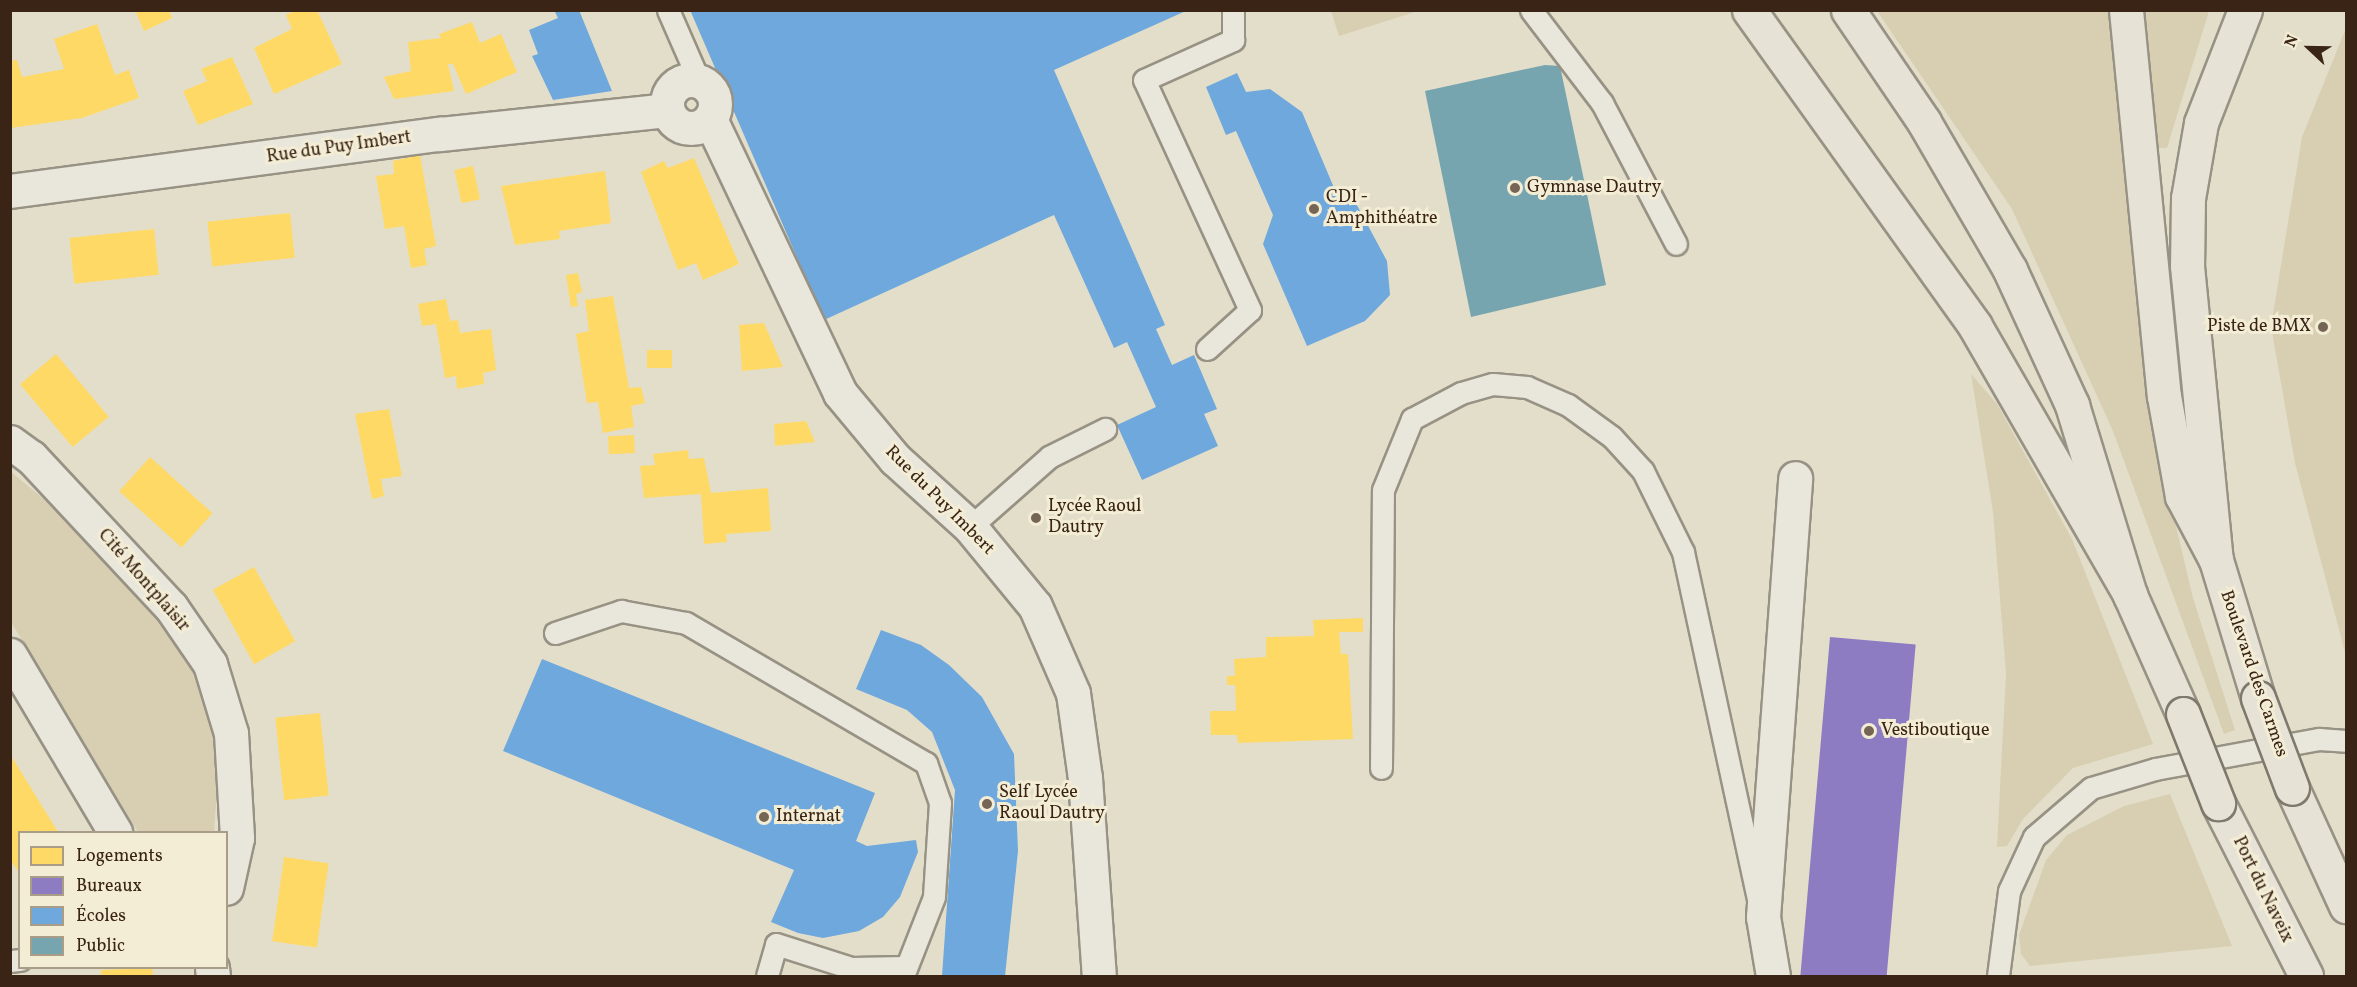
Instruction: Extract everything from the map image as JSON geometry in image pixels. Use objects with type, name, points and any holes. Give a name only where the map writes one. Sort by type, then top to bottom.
[{"type":"main road","points":[[1749,10],[1975,326],[2130,595]]},
{"type":"main road","points":[[1848,10],[1924,122],[2010,270],[2072,405],[2130,595]]},
{"type":"main road","points":[[2126,10],[2164,396],[2182,496],[2216,560]]},
{"type":"main road","points":[[2216,560],[2194,385],[2188,198],[2201,123],[2245,10]]},
{"type":"main road","name":"Boulevard des Carmes","points":[[2216,560],[2258,698],[2292,788],[2346,906]]},
{"type":"main road","name":"Port du Naveix","points":[[2130,595],[2183,714],[2218,803],[2306,976]]},
{"type":"street","points":[[699,81],[714,98],[710,119],[690,129],[676,123],[667,110],[668,96],[678,84],[699,81]]},
{"type":"street","name":"Rue du Puy Imbert","points":[[10,191],[440,134],[667,110]]},
{"type":"street","name":"Rue du Puy Imbert","points":[[710,119],[840,393],[895,459],[970,527],[1035,606],[1073,693],[1085,778],[1099,976]]},
{"type":"street","name":"Cité Montplaisir","points":[[10,442],[32,457],[171,607],[210,664],[231,733],[237,838],[228,879]]},
{"type":"street","points":[[1773,976],[1763,917],[1796,478]]},
{"type":"street","points":[[10,655],[114,831]]},
{"type":"lane","points":[[668,10],[699,81]]},
{"type":"lane","points":[[1207,349],[1250,310],[1144,80],[1233,40],[1233,10]]},
{"type":"lane","points":[[1531,10],[1602,103],[1676,244]]},
{"type":"lane","points":[[1380,768],[1383,490],[1412,419],[1482,387],[1527,387],[1568,405],[1612,437],[1643,471],[1683,552],[1746,861],[1763,917]]},
{"type":"lane","points":[[970,527],[1049,457],[1104,429]]},
{"type":"lane","points":[[555,633],[621,611],[686,623],[926,763],[940,803],[934,897],[905,972],[851,968],[776,944],[766,976]]},
{"type":"lane","points":[[1998,976],[2009,891],[2034,837],[2091,788],[2156,769],[2319,739],[2346,741]]},
{"type":"shaded area","points":[[1418,10],[1339,36],[1331,11]]},
{"type":"shaded area","points":[[1877,11],[2114,11],[2154,433],[2193,598],[2235,730],[2224,734],[2113,431],[2012,209]]},
{"type":"shaded area","points":[[2143,11],[2209,11],[2167,148],[2156,148]]},
{"type":"shaded area","points":[[2346,28],[2346,656],[2295,463],[2271,326],[2302,137]]},
{"type":"shaded area","points":[[1971,374],[1997,404],[2072,539],[2153,744],[2073,768],[2023,819],[2007,846],[1997,847],[2006,673],[1993,512]]},
{"type":"shaded area","points":[[11,472],[84,532],[194,665],[220,751],[214,831],[137,831],[11,622]]},
{"type":"shaded area","points":[[2170,794],[2232,946],[2030,966],[2021,954],[2019,935],[2046,860],[2067,835],[2124,806]]},
{"type":"building: Logements","points":[[135,10],[169,10],[172,18],[144,31]]},
{"type":"building: Logements","points":[[296,10],[317,10],[342,64],[274,94],[254,48],[292,29],[286,15]]},
{"type":"building: Logements","points":[[472,22],[480,43],[501,34],[517,72],[466,94],[453,64],[448,64],[454,91],[394,99],[384,77],[411,71],[408,42],[441,38],[439,34]]},
{"type":"building: Logements","points":[[97,24],[115,75],[129,70],[139,98],[82,118],[10,128],[10,61],[17,60],[22,77],[64,69],[54,39]]},
{"type":"building: Logements","points":[[232,57],[253,104],[198,125],[183,91],[207,81],[201,69]]},
{"type":"building: Logements","points":[[420,155],[436,246],[424,249],[427,265],[411,268],[404,226],[385,229],[376,176],[394,174],[393,161]]},
{"type":"building: Logements","points":[[694,158],[739,264],[703,280],[696,263],[678,270],[641,172],[664,161],[668,168]]},
{"type":"building: Logements","points":[[473,166],[480,199],[461,203],[454,170]]},
{"type":"building: Logements","points":[[605,171],[611,223],[559,231],[560,239],[515,245],[501,186]]},
{"type":"building: Logements","points":[[290,213],[295,258],[212,266],[207,222]]},
{"type":"building: Logements","points":[[154,229],[159,275],[74,284],[69,238]]},
{"type":"building: Logements","points":[[578,273],[582,292],[576,294],[578,306],[571,307],[566,275]]},
{"type":"building: Logements","points":[[613,296],[629,388],[641,387],[645,403],[631,406],[634,427],[603,433],[598,402],[587,403],[576,334],[589,331],[585,300]]},
{"type":"building: Logements","points":[[446,299],[450,321],[458,320],[460,333],[491,329],[496,370],[483,373],[484,384],[457,389],[456,376],[445,378],[436,324],[422,326],[418,304]]},
{"type":"building: Logements","points":[[764,323],[783,367],[742,371],[739,325]]},
{"type":"building: Logements","points":[[647,350],[672,350],[672,368],[647,368]]},
{"type":"building: Logements","points":[[56,354],[109,417],[73,447],[20,384]]},
{"type":"building: Logements","points":[[389,409],[402,476],[381,479],[384,496],[372,499],[355,414]]},
{"type":"building: Logements","points":[[806,421],[815,442],[775,446],[774,424]]},
{"type":"building: Logements","points":[[634,435],[635,453],[609,454],[608,436]]},
{"type":"building: Logements","points":[[688,450],[689,459],[704,458],[711,493],[768,488],[771,531],[726,534],[727,542],[704,544],[701,494],[644,498],[640,466],[655,465],[653,454]]},
{"type":"building: Logements","points":[[150,457],[212,513],[182,547],[119,491]]},
{"type":"building: Logements","points":[[254,567],[295,641],[254,664],[213,590]]},
{"type":"building: Logements","points":[[1363,618],[1363,632],[1339,632],[1341,654],[1348,654],[1353,739],[1238,743],[1237,735],[1211,735],[1210,711],[1236,711],[1235,685],[1227,685],[1227,676],[1235,676],[1234,659],[1266,657],[1266,637],[1314,636],[1313,620]]},
{"type":"building: Logements","points":[[320,713],[329,796],[284,800],[275,718]]},
{"type":"building: Logements","points":[[10,754],[57,831],[18,831],[18,871],[10,859]]},
{"type":"building: Logements","points":[[284,857],[329,863],[317,947],[272,941]]},
{"type":"building: Logements","points":[[152,969],[153,976],[101,976],[101,970]]},
{"type":"building: Bureaux","points":[[1830,637],[1916,644],[1887,976],[1800,976]]},
{"type":"building: Écoles","points":[[554,10],[579,10],[612,91],[553,100],[532,56],[538,54],[529,30],[558,18]]},
{"type":"building: Écoles","points":[[690,10],[1188,10],[1054,70],[1165,325],[1156,329],[1172,365],[1194,355],[1217,409],[1204,414],[1218,446],[1142,480],[1117,425],[1156,407],[1127,342],[1114,348],[1054,215],[824,320]]},
{"type":"building: Écoles","name":"CDI - Amphithéatre","points":[[1237,73],[1246,92],[1270,89],[1302,112],[1340,202],[1352,196],[1387,261],[1390,295],[1365,321],[1307,346],[1263,244],[1273,215],[1236,131],[1226,135],[1206,87]]},
{"type":"building: Écoles","name":"Self Lycée Raoul Dautry","points":[[881,630],[921,645],[949,665],[982,697],[1014,754],[1018,851],[1005,976],[942,976],[955,790],[932,732],[907,710],[856,689]]},
{"type":"building: Écoles","name":"Internat","points":[[542,659],[875,793],[856,841],[867,846],[916,840],[918,852],[900,897],[883,917],[859,931],[823,938],[798,933],[771,922],[794,870],[503,751]]},
{"type":"building: Public","name":"Gymnase Dautry","points":[[1545,65],[1560,66],[1606,285],[1471,317],[1425,91]]},
{"type":"place","name":"Gymnase Dautry","points":[[1515,188]]},
{"type":"place","name":"CDI - Amphithéatre","points":[[1314,209]]},
{"type":"place","name":"Piste de BMX","points":[[2323,327]]},
{"type":"place","name":"Lycée Raoul Dautry","points":[[1036,518]]},
{"type":"place","name":"Vestiboutique","points":[[1869,731]]},
{"type":"place","name":"Self Lycée Raoul Dautry","points":[[987,804]]},
{"type":"place","name":"Internat","points":[[764,817]]}]
